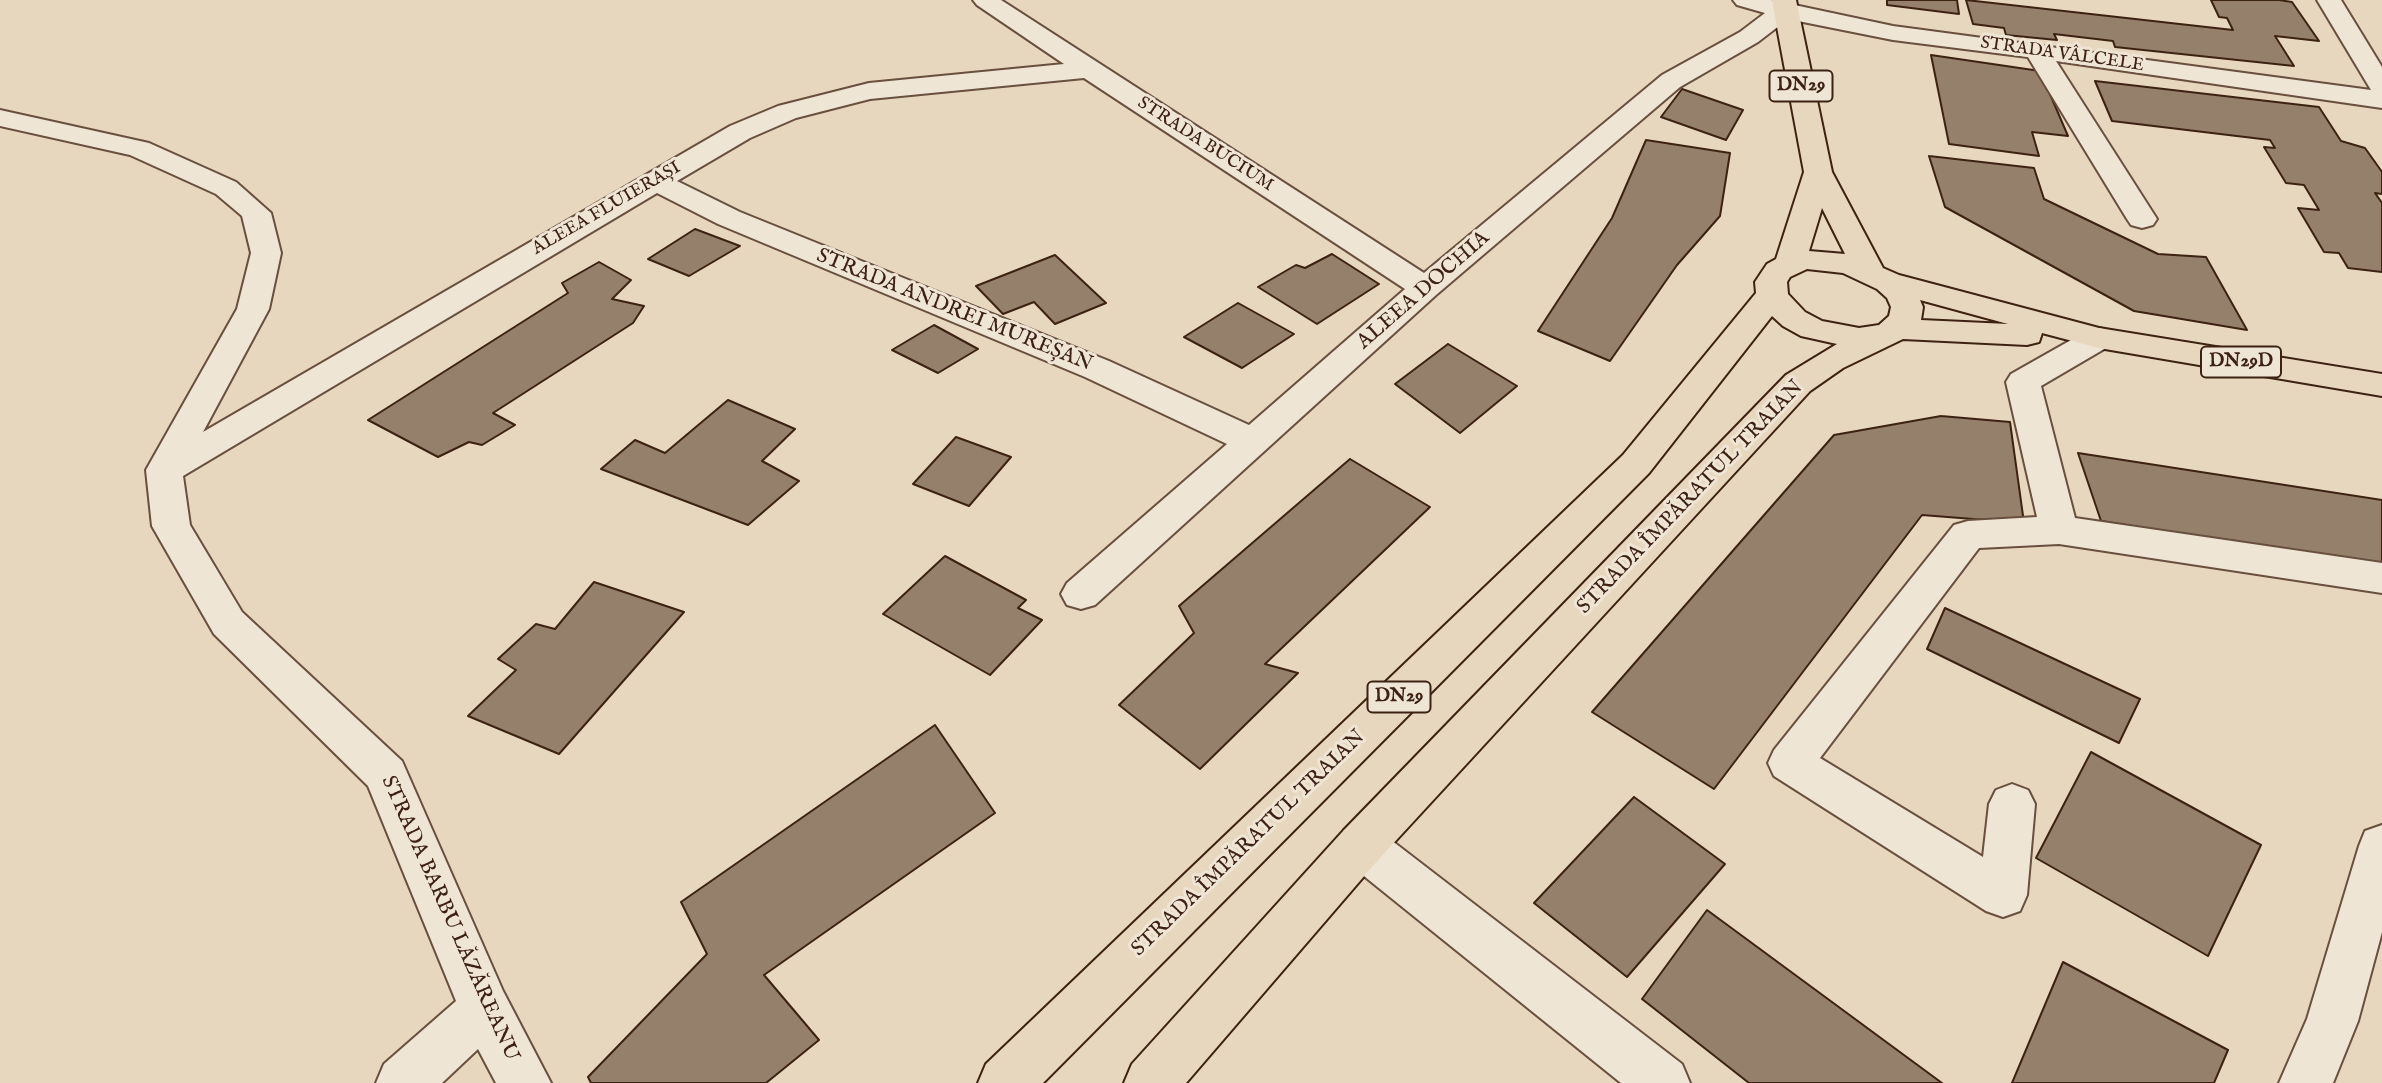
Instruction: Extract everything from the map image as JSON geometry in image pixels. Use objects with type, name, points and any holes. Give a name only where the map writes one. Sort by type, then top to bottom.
[{"type":"main road","name":"DN29","points":[[1784,6],[1818,172],[1878,276],[1901,294],[1907,307],[1905,319],[1888,333]]},
{"type":"main road","name":"DN29","points":[[1781,279],[1818,172]]},
{"type":"main road","points":[[1888,333],[1859,338],[1813,329],[1794,319],[1780,306],[1781,279],[1807,260],[1827,260],[2099,338]]},
{"type":"main road","name":"STRADA ÎMPĂRATUL TRAIAN","points":[[1005,1083],[1636,464],[1781,279]]},
{"type":"main road","name":"STRADA ÎMPĂRATUL TRAIAN","points":[[1151,1083],[1361,845],[1798,383],[1831,360],[1888,333]]},
{"type":"main road","name":"DN29D","points":[[1888,333],[2099,338],[2382,385]]},
{"type":"street","name":"STRADA BUCIUM","points":[[985,0],[1425,288]]},
{"type":"street","name":"STRADA VÂLCELE","points":[[1745,0],[1784,6],[1893,33],[2382,100]]},
{"type":"street","points":[[2329,0],[2382,88]]},
{"type":"street","name":"ALEEA DOCHIA","points":[[1081,594],[1425,288],[1671,81],[1749,37],[1784,6]]},
{"type":"street","points":[[2037,51],[2143,219]]},
{"type":"street","name":"ALEEA FLUIERAȘI","points":[[164,470],[740,132],[787,112],[835,97],[869,91],[1092,69]]},
{"type":"street","points":[[0,118],[139,149],[226,188],[256,213],[266,253],[253,309],[164,470]]},
{"type":"street","name":"STRADA ANDREI MUREȘAN","points":[[655,181],[729,218],[1097,369],[1253,441]]},
{"type":"street","points":[[2059,530],[2023,382],[2099,338]]},
{"type":"street","name":"STRADA BARBU LĂZĂREANU","points":[[164,470],[171,526],[228,623],[386,774],[485,1009],[524,1083]]},
{"type":"street","points":[[2012,804],[2003,895],[1790,763],[1968,535],[2059,530],[2382,578]]},
{"type":"street","points":[[1361,845],[1663,1083]]},
{"type":"street","points":[[2306,1083],[2332,1021],[2382,846]]},
{"type":"street","points":[[403,1083],[485,1009]]},
{"type":"building","points":[[1887,0],[1957,0],[1959,14],[1887,5]]},
{"type":"building","points":[[1966,0],[2233,30],[2227,18],[2219,17],[2211,0],[2279,0],[2292,2],[2319,41],[2275,36],[2294,66],[2115,47],[2113,41],[2054,34],[2057,40],[2006,35],[2004,28],[1973,24]]},
{"type":"building","points":[[1931,55],[2040,71],[2068,136],[2032,132],[2039,156],[1949,144]]},
{"type":"building","points":[[2095,81],[2319,107],[2341,141],[2365,148],[2382,172],[2382,194],[2375,193],[2382,203],[2382,272],[2348,268],[2339,253],[2324,252],[2298,208],[2319,210],[2304,185],[2286,183],[2264,147],[2275,148],[2270,140],[2112,121]]},
{"type":"building","points":[[1682,89],[1743,110],[1726,140],[1661,117]]},
{"type":"building","points":[[1646,140],[1730,153],[1720,216],[1677,265],[1610,361],[1538,331],[1612,218]]},
{"type":"building","points":[[1929,156],[2034,168],[2044,199],[2158,254],[2206,257],[2247,330],[2134,311],[1945,207]]},
{"type":"building","points":[[695,229],[740,246],[689,276],[648,259]]},
{"type":"building","points":[[1332,254],[1379,284],[1317,324],[1258,287],[1296,265],[1305,268]]},
{"type":"building","points":[[1055,255],[1106,303],[1055,324],[1034,302],[1003,314],[976,286]]},
{"type":"building","points":[[599,262],[631,280],[612,299],[644,306],[633,323],[493,413],[515,425],[482,445],[469,442],[438,457],[368,420],[568,293],[562,283]]},
{"type":"building","points":[[1238,303],[1294,334],[1242,368],[1184,337]]},
{"type":"building","points":[[934,325],[978,349],[938,373],[892,350]]},
{"type":"building","points":[[1448,344],[1517,386],[1460,433],[1395,384]]},
{"type":"building","points":[[728,400],[795,429],[762,461],[799,481],[748,525],[601,469],[635,440],[665,453]]},
{"type":"building","points":[[1941,416],[2010,422],[2024,523],[1922,515],[1714,789],[1592,712],[1834,435]]},
{"type":"building","points":[[956,437],[1011,457],[969,506],[913,484]]},
{"type":"building","points":[[2078,453],[2382,500],[2382,566],[2101,521]]},
{"type":"building","points":[[1350,459],[1430,507],[1265,664],[1298,673],[1200,769],[1119,705],[1194,633],[1179,606]]},
{"type":"building","points":[[945,556],[1026,600],[1018,608],[1042,620],[990,675],[883,614]]},
{"type":"building","points":[[594,582],[684,612],[559,754],[468,716],[516,670],[498,659],[536,624],[555,629]]},
{"type":"building","points":[[1945,608],[2140,699],[2119,743],[1927,649]]},
{"type":"building","points":[[935,725],[995,813],[764,975],[819,1040],[766,1083],[591,1083],[588,1077],[707,954],[681,902]]},
{"type":"building","points":[[2091,752],[2261,845],[2208,956],[2036,858]]},
{"type":"building","points":[[1634,797],[1725,864],[1627,977],[1534,903]]},
{"type":"building","points":[[1707,910],[1942,1083],[1749,1083],[1642,999]]},
{"type":"building","points":[[2063,962],[2228,1050],[2214,1083],[2012,1083]]}]
